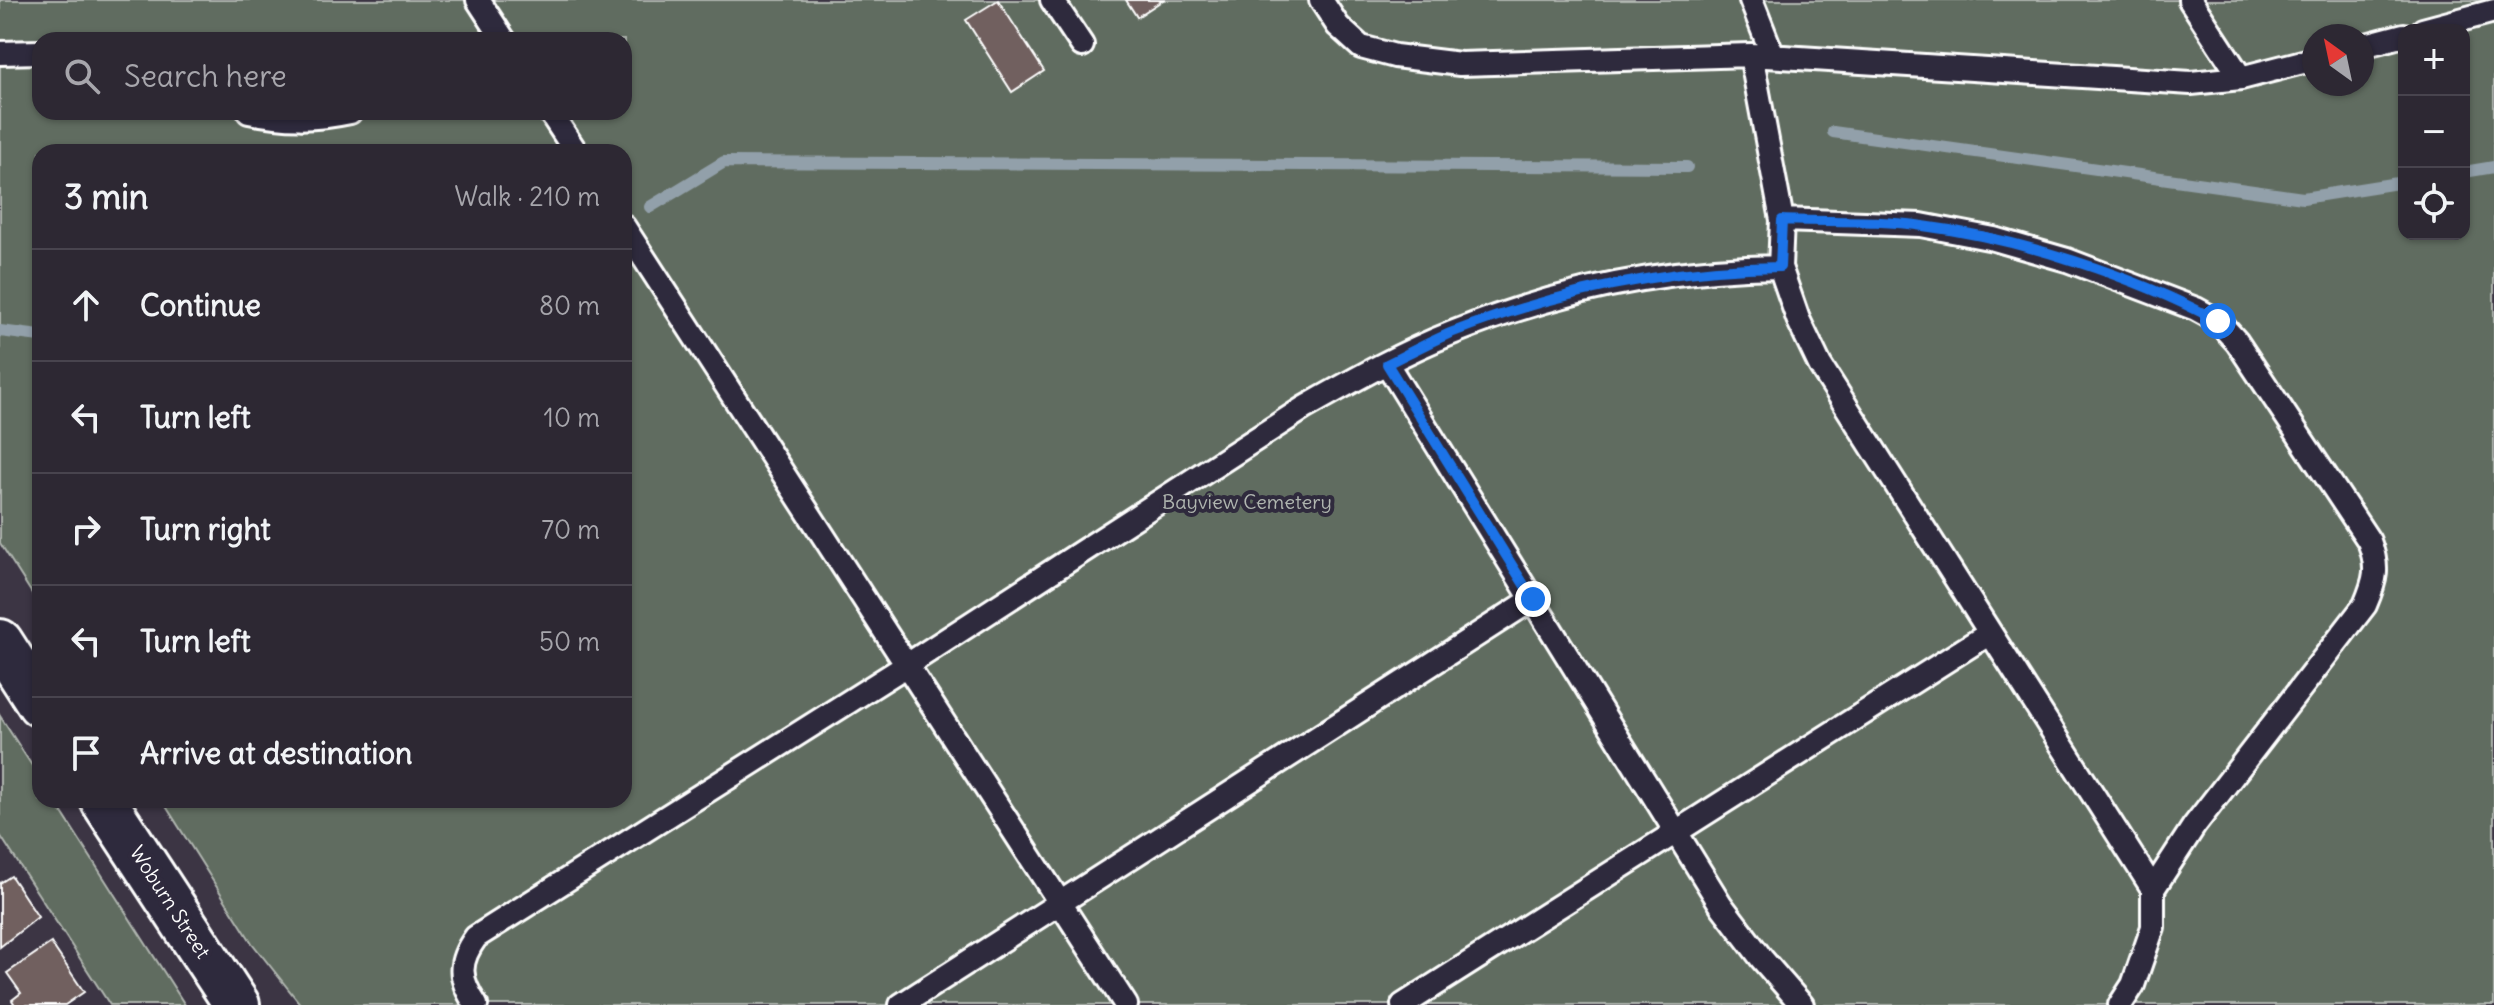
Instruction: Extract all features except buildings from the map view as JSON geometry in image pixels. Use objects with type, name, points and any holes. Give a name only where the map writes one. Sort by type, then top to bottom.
[{"type":"street","points":[[0,642],[32,692]]},
{"type":"street","name":"Woburn Street","points":[[108,808],[237,1005]]},
{"type":"lane","points":[[478,0],[498,32]]},
{"type":"lane","points":[[1052,0],[1082,45]]},
{"type":"lane","points":[[1321,0],[1338,26],[1361,47],[1395,56],[1460,64],[1762,56],[2191,83],[2241,78],[2302,62]]},
{"type":"lane","points":[[1751,0],[1762,56],[1782,220],[1780,267],[1798,319],[1820,365],[2153,889],[2153,927],[2133,985],[2120,1005]]},
{"type":"lane","points":[[2190,0],[2241,78]]},
{"type":"lane","points":[[2445,24],[2494,11]]},
{"type":"lane","points":[[2374,43],[2398,37]]},
{"type":"lane","points":[[0,53],[32,52]]},
{"type":"lane","points":[[555,120],[571,144]]},
{"type":"lane","points":[[1782,220],[1921,225],[1994,239],[2132,283],[2218,321],[2237,342],[2369,541],[2375,559],[2375,580],[2365,605],[2194,826],[2153,889]]},
{"type":"lane","points":[[632,239],[1126,1005]]},
{"type":"lane","points":[[476,1005],[467,991],[462,971],[465,953],[476,937],[907,665],[1304,408],[1451,333],[1597,288],[1684,272],[1780,267]]},
{"type":"lane","points":[[1387,364],[1721,905],[1802,1005]]},
{"type":"lane","points":[[901,1005],[1533,599]]},
{"type":"lane","points":[[1403,1005],[1990,633]]},
{"type":"green space","name":"Bayview Cemetery","points":[[0,0],[2494,0],[2494,1005],[301,1005],[252,943],[167,808],[632,808],[632,144],[32,144],[32,593],[0,543]]},
{"type":"green space","points":[[0,716],[32,766],[32,808],[59,808],[185,1005],[110,1005],[0,835]]},
{"type":"waterway","points":[[1833,132],[2303,198],[2398,183]]},
{"type":"waterway","points":[[650,207],[724,162],[1687,167]]},
{"type":"waterway","points":[[2470,171],[2494,167]]},
{"type":"waterway","points":[[0,331],[32,335]]},
{"type":"route","points":[[1533,599],[1387,364],[1451,333],[1531,306],[1658,275],[1722,268],[1780,267],[1782,220],[1921,225],[1994,239],[2132,283],[2218,321]]}]
